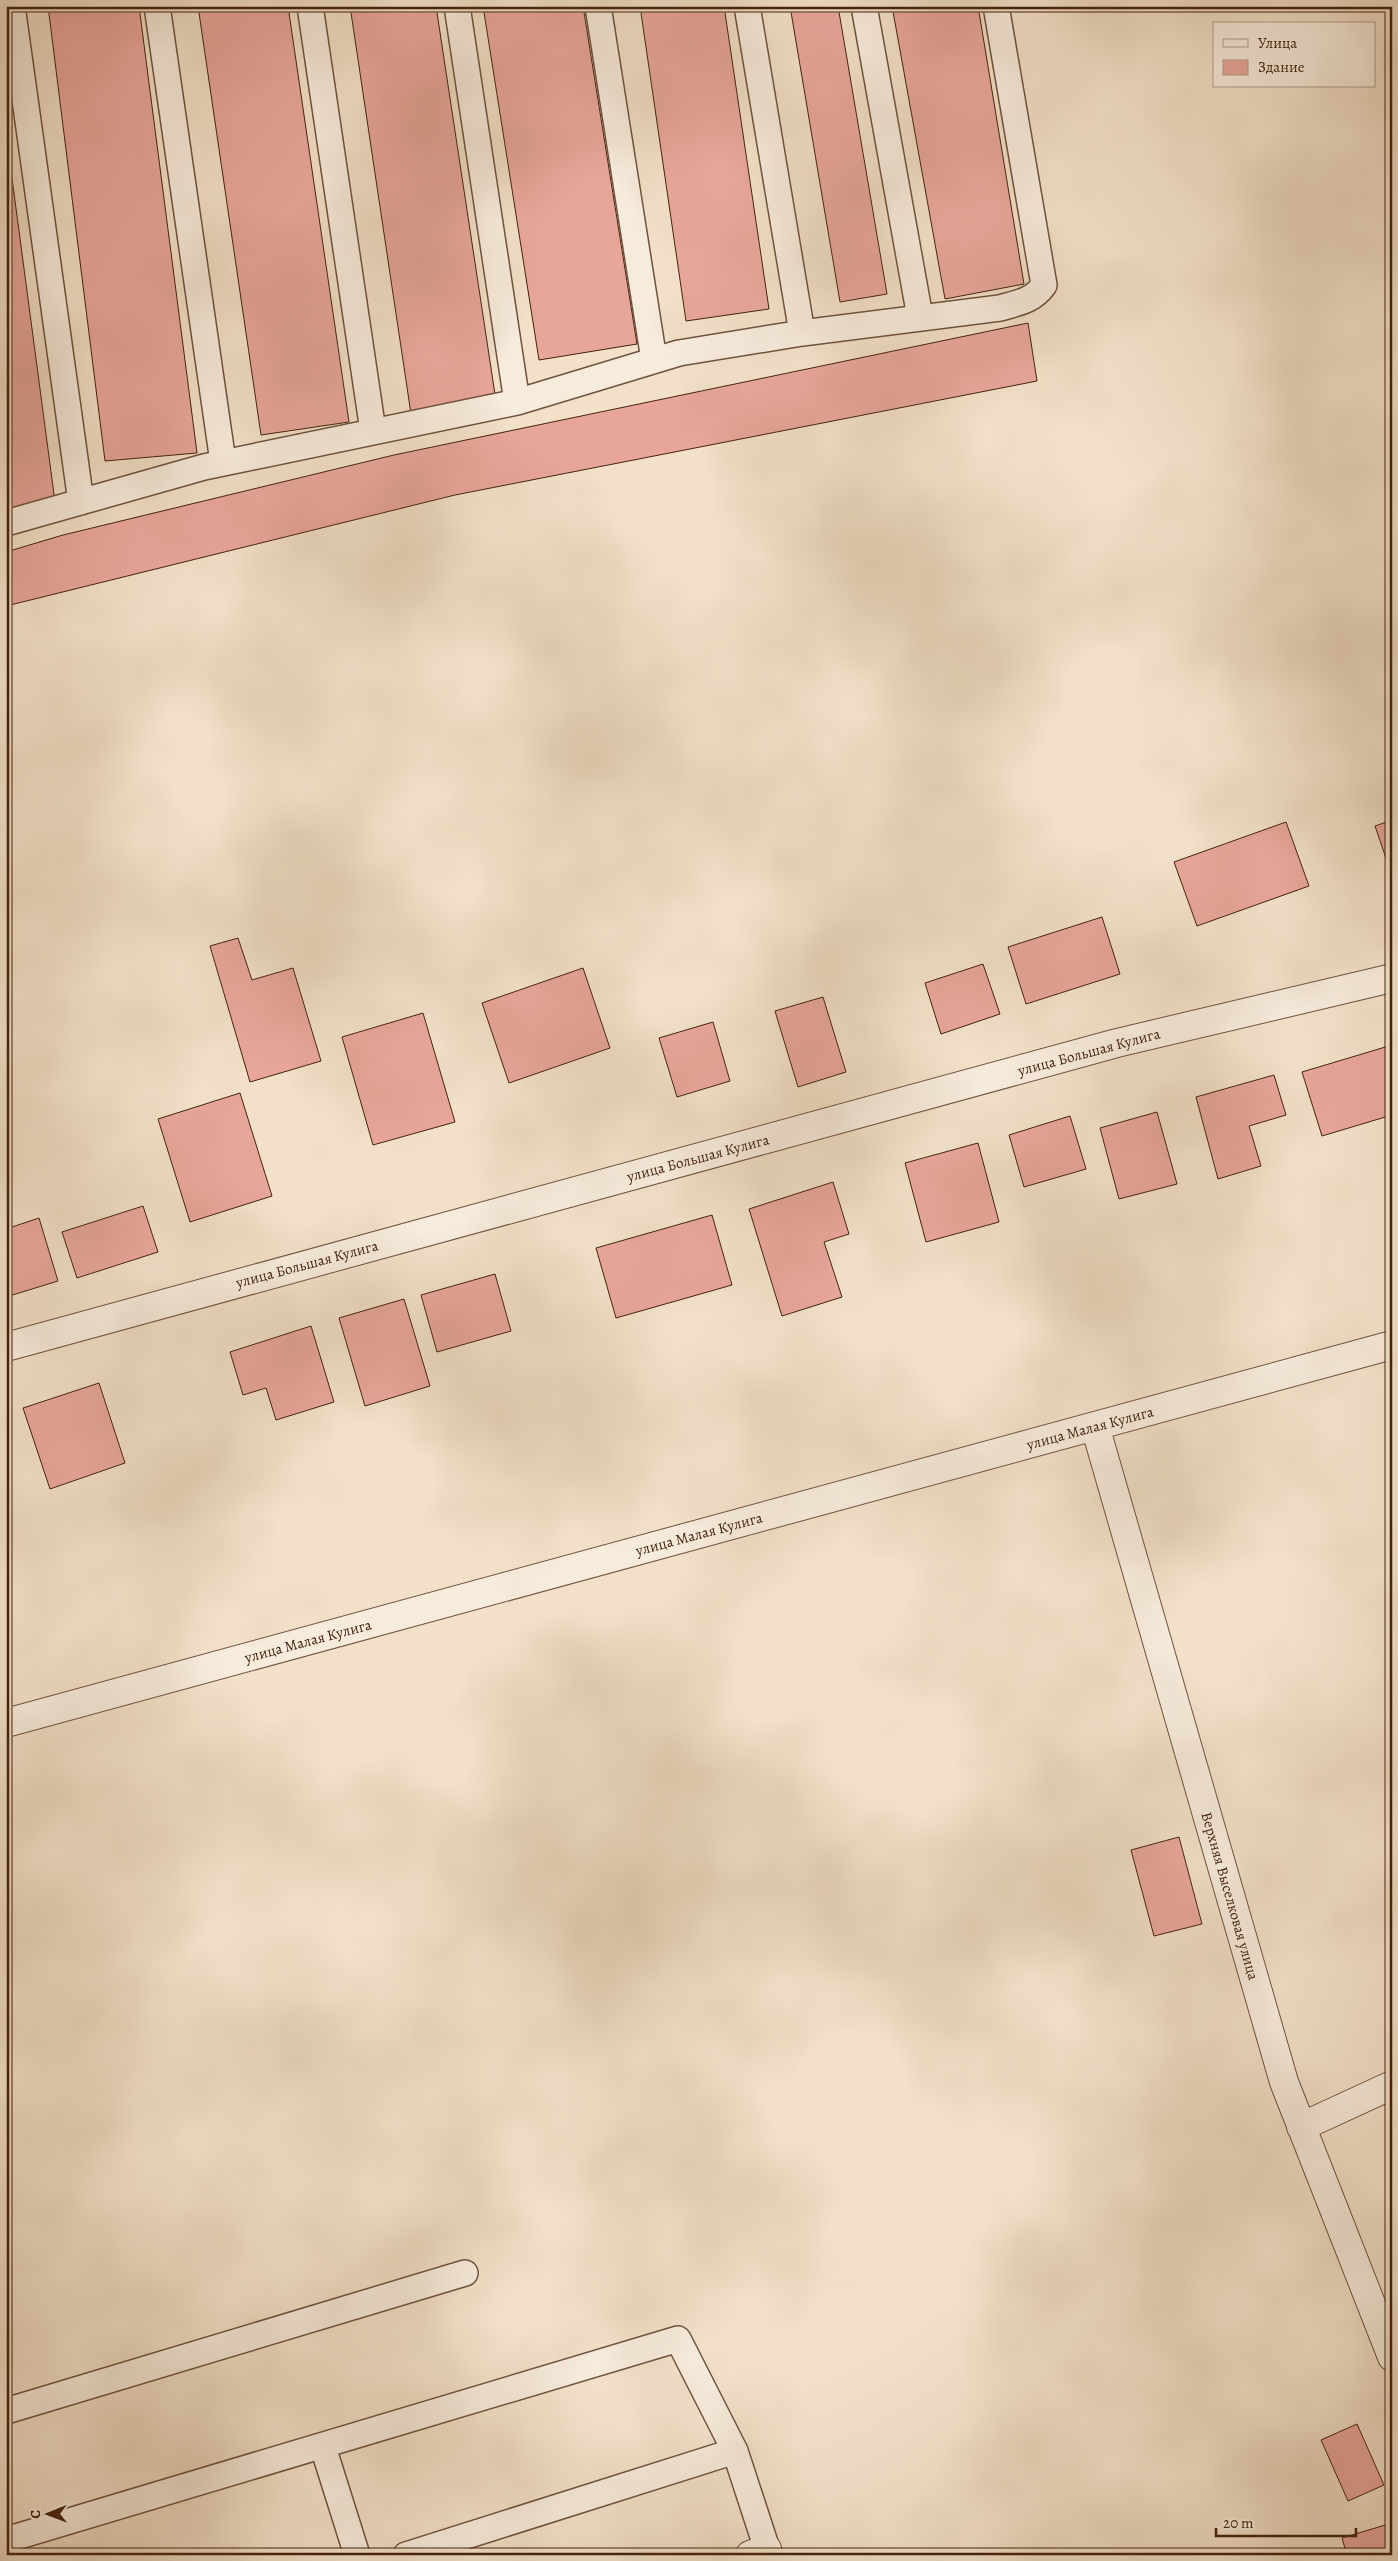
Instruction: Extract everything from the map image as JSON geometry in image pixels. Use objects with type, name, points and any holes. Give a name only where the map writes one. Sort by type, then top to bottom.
[{"type":"street","name":"улица Большая Кулига","points":[[6,1346],[1117,1043],[1392,978]]},
{"type":"street","name":"улица Малая Кулига","points":[[6,1723],[1392,1345]]},
{"type":"street","name":"Верхняя Выселковая улица","points":[[1094,1426],[1284,2082],[1392,2357]]},
{"type":"street","points":[[1301,2127],[1392,2085]]},
{"type":"lane","points":[[12,6],[81,502]]},
{"type":"lane","points":[[157,6],[223,462]]},
{"type":"lane","points":[[310,6],[373,431]]},
{"type":"lane","points":[[457,6],[518,402]]},
{"type":"lane","points":[[598,6],[654,360]]},
{"type":"lane","points":[[747,6],[802,333]]},
{"type":"lane","points":[[864,6],[920,317]]},
{"type":"lane","points":[[6,523],[223,462],[373,431],[473,413],[518,402],[679,353],[802,333],[1000,308],[1037,295],[1044,286],[996,6]]},
{"type":"lane","points":[[6,2411],[465,2273]]},
{"type":"lane","points":[[6,2540],[323,2447],[678,2339],[735,2452],[762,2553]]},
{"type":"lane","points":[[323,2447],[357,2555]]},
{"type":"lane","points":[[406,2555],[735,2452]]},
{"type":"building","points":[[48,6],[139,6],[197,453],[105,461]]},
{"type":"building","points":[[198,6],[288,6],[349,422],[261,435]]},
{"type":"building","points":[[350,6],[436,6],[496,401],[411,414]]},
{"type":"building","points":[[483,6],[583,6],[637,344],[539,360]]},
{"type":"building","points":[[640,6],[724,6],[769,309],[686,321]]},
{"type":"building","points":[[790,6],[838,6],[887,294],[840,302]]},
{"type":"building","points":[[892,6],[978,6],[1024,284],[945,299]]},
{"type":"building","points":[[6,133],[55,502],[6,509]]},
{"type":"building","points":[[1028,323],[1037,381],[455,495],[6,606],[6,552],[63,535],[394,455]]},
{"type":"building","points":[[1392,820],[1392,876],[1375,826]]},
{"type":"building","points":[[1286,822],[1309,886],[1197,926],[1174,862]]},
{"type":"building","points":[[1102,917],[1120,974],[1026,1004],[1008,947]]},
{"type":"building","points":[[238,938],[252,980],[293,968],[321,1061],[250,1082],[210,946]]},
{"type":"building","points":[[983,964],[1000,1014],[941,1034],[925,983]]},
{"type":"building","points":[[583,968],[610,1048],[509,1083],[482,1003]]},
{"type":"building","points":[[823,997],[846,1072],[798,1087],[775,1011]]},
{"type":"building","points":[[423,1013],[455,1122],[373,1145],[342,1037]]},
{"type":"building","points":[[713,1022],[730,1081],[677,1097],[659,1038]]},
{"type":"building","points":[[1392,1045],[1392,1115],[1322,1136],[1302,1072]]},
{"type":"building","points":[[1274,1075],[1286,1115],[1249,1126],[1261,1166],[1218,1179],[1196,1097]]},
{"type":"building","points":[[240,1093],[272,1196],[190,1222],[158,1119]]},
{"type":"building","points":[[1157,1112],[1177,1184],[1119,1199],[1100,1128]]},
{"type":"building","points":[[1070,1116],[1086,1169],[1024,1187],[1009,1135]]},
{"type":"building","points":[[978,1143],[999,1222],[926,1242],[905,1163]]},
{"type":"building","points":[[833,1182],[849,1234],[824,1242],[842,1297],[782,1316],[749,1209]]},
{"type":"building","points":[[143,1206],[158,1252],[77,1278],[62,1232]]},
{"type":"building","points":[[712,1215],[732,1285],[616,1318],[596,1248]]},
{"type":"building","points":[[39,1218],[58,1281],[6,1297],[6,1229]]},
{"type":"building","points":[[495,1274],[511,1331],[437,1352],[421,1295]]},
{"type":"building","points":[[404,1299],[430,1386],[365,1406],[339,1318]]},
{"type":"building","points":[[311,1326],[334,1402],[276,1420],[266,1388],[243,1395],[230,1352]]},
{"type":"building","points":[[99,1383],[125,1463],[50,1489],[23,1408]]},
{"type":"building","points":[[1179,1837],[1202,1924],[1154,1936],[1131,1850]]},
{"type":"building","points":[[1357,2424],[1384,2485],[1348,2501],[1321,2440]]},
{"type":"building","points":[[1392,2523],[1392,2555],[1347,2555],[1342,2538]]}]
